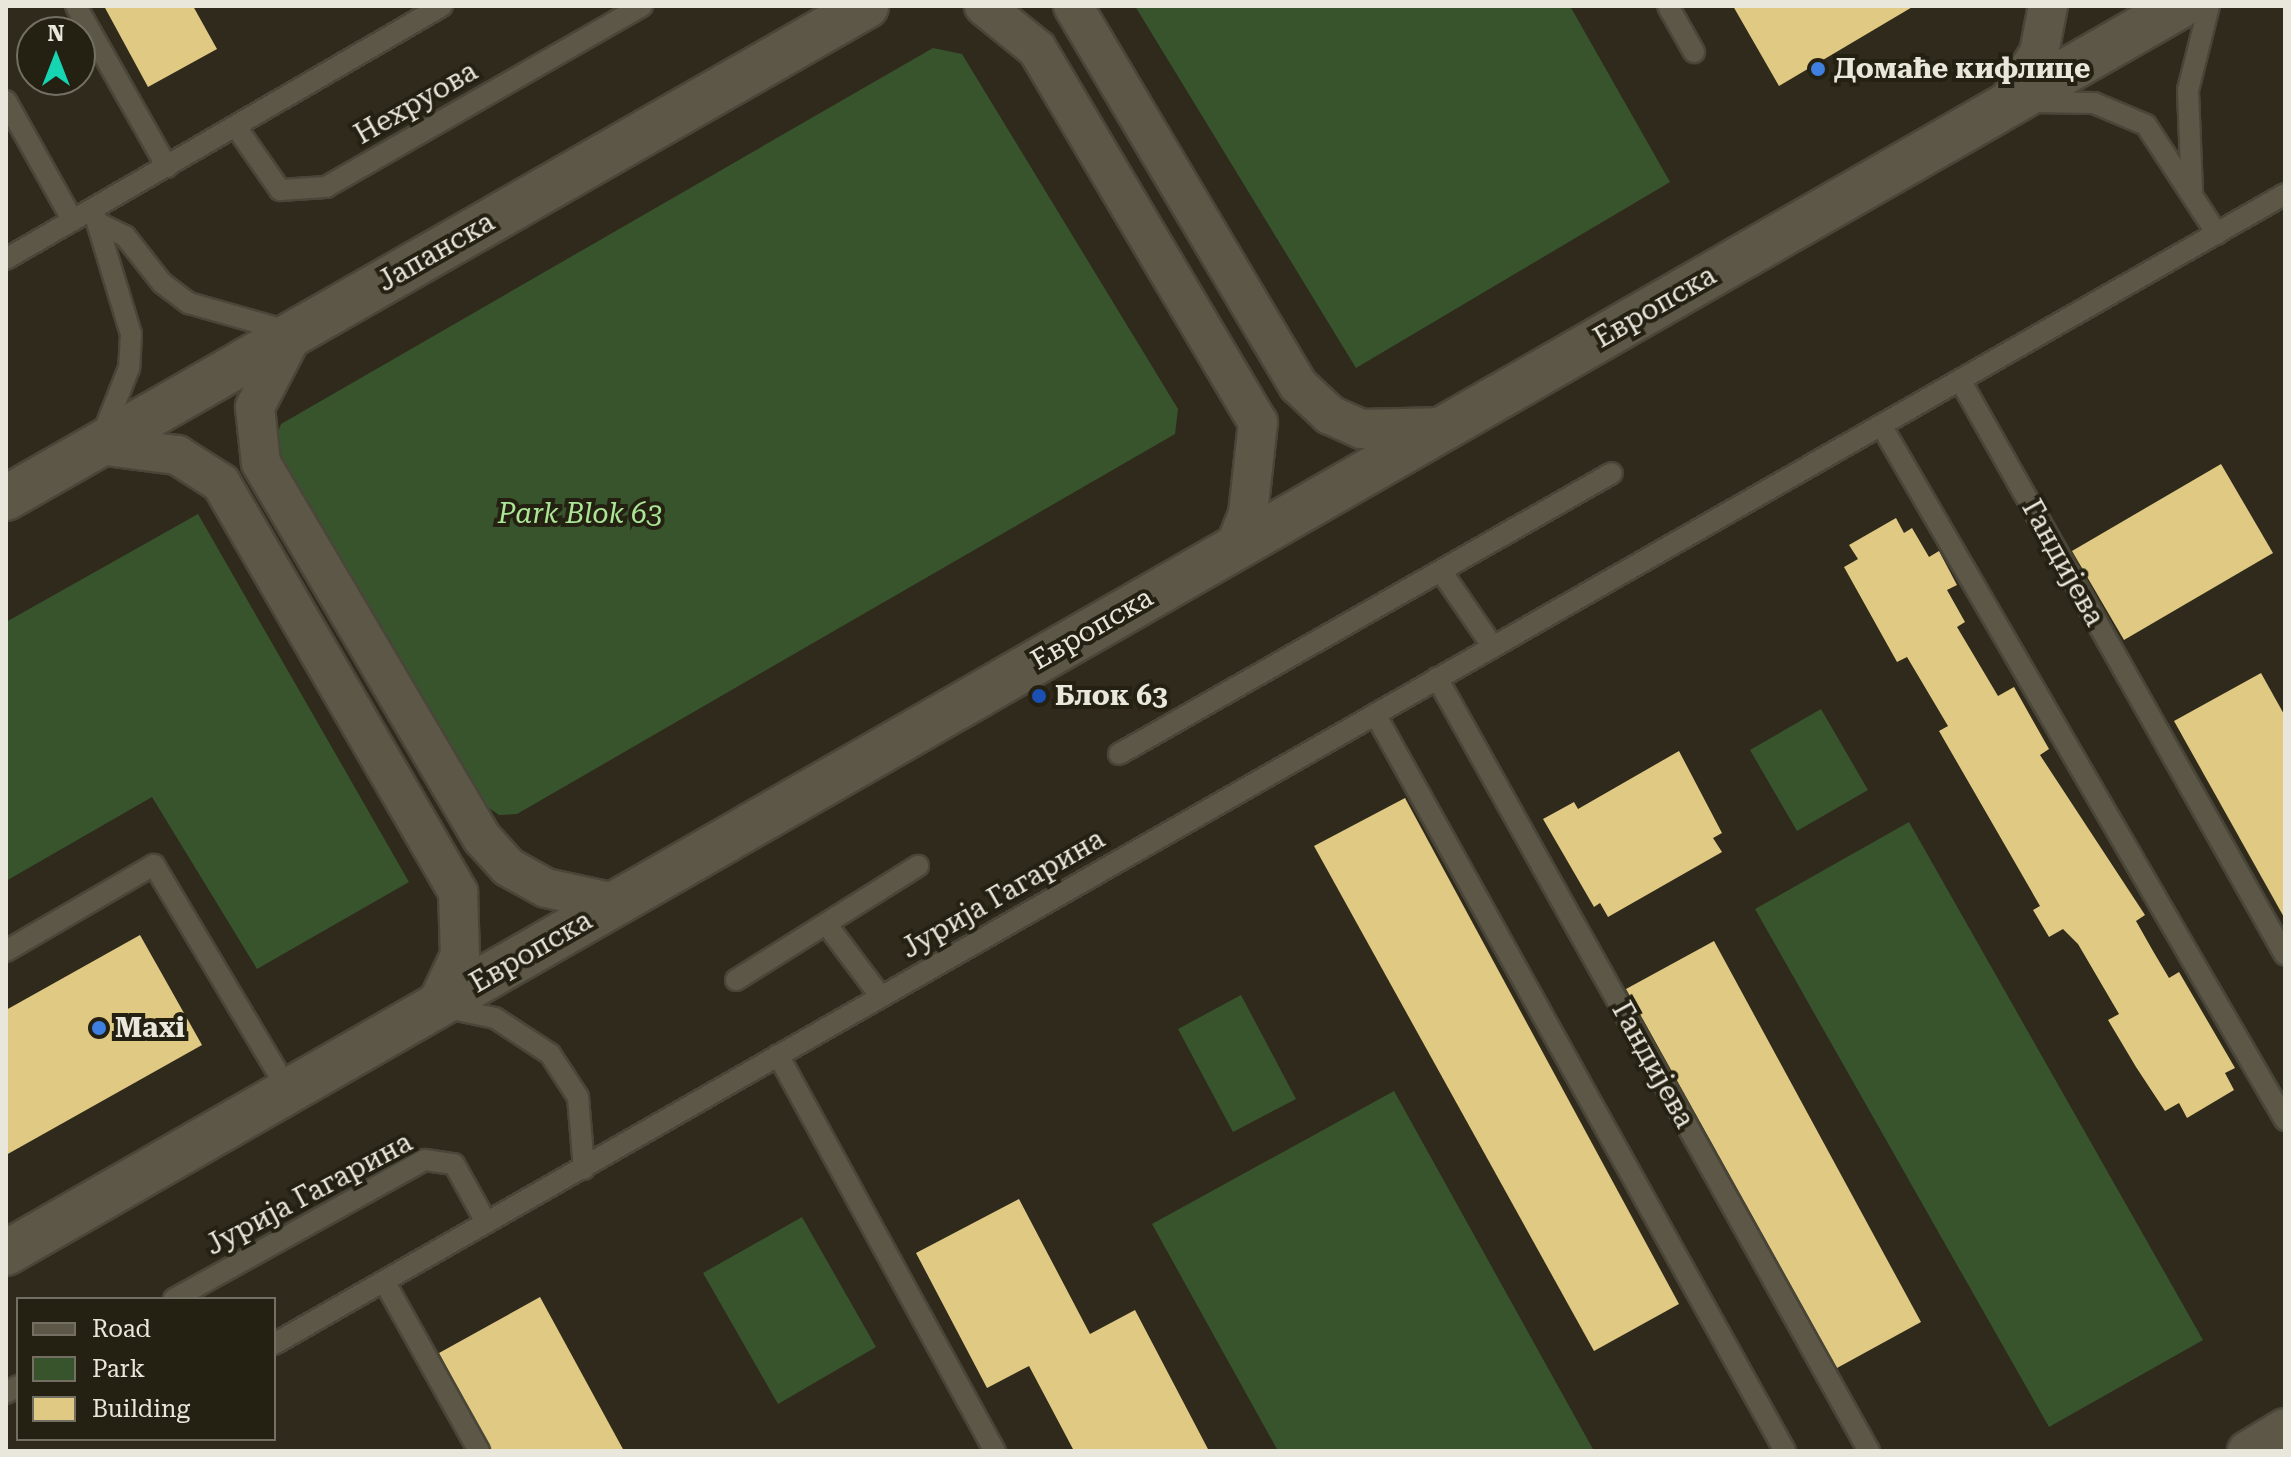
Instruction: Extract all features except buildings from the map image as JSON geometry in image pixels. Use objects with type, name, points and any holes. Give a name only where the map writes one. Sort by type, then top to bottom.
[{"type":"street","name":"Јапанска","points":[[6,498],[866,6]]},
{"type":"street","points":[[984,6],[1037,49],[1258,422],[1252,491],[1235,546]]},
{"type":"street","points":[[1073,6],[1298,385],[1330,415],[1361,429],[1445,427]]},
{"type":"street","points":[[2006,105],[2039,53],[2048,6]]},
{"type":"street","name":"Европска","points":[[6,1253],[2180,6]]},
{"type":"street","points":[[294,332],[255,407],[261,463],[482,838],[508,867],[546,888],[615,903]]},
{"type":"street","points":[[98,445],[164,451],[207,468],[221,483],[458,892],[460,955],[436,1006]]},
{"type":"street","points":[[2247,1451],[2285,1428]]},
{"type":"lane","points":[[76,6],[167,167]]},
{"type":"lane","points":[[6,259],[73,221],[97,217],[167,167],[442,6]]},
{"type":"lane","name":"Нехруова","points":[[236,127],[280,190],[326,187],[642,6]]},
{"type":"lane","points":[[1668,6],[1694,52]]},
{"type":"lane","points":[[2192,191],[2188,90],[2209,6]]},
{"type":"lane","points":[[2006,105],[2058,100],[2114,109],[2146,125],[2192,191],[2217,234]]},
{"type":"lane","points":[[6,101],[73,221]]},
{"type":"lane","points":[[1785,1451],[1375,714],[2285,194]]},
{"type":"lane","points":[[97,217],[125,236],[162,283],[189,303],[217,317],[294,332]]},
{"type":"lane","points":[[97,217],[101,250],[131,334],[129,368],[98,445]]},
{"type":"lane","name":"Гандијева","points":[[1960,380],[2285,955]]},
{"type":"lane","points":[[1881,425],[2285,1120]]},
{"type":"lane","points":[[1119,754],[1612,473]]},
{"type":"lane","points":[[1441,571],[1493,647]]},
{"type":"lane","name":"Гандијева","points":[[1437,678],[1869,1451]]},
{"type":"lane","name":"Јурија Гагарина","points":[[276,1343],[1375,714]]},
{"type":"lane","points":[[6,951],[154,865],[288,1090]]},
{"type":"lane","points":[[736,980],[918,866]]},
{"type":"lane","points":[[827,925],[881,997]]},
{"type":"lane","points":[[436,1006],[495,1018],[550,1054],[580,1105],[584,1169]]},
{"type":"lane","points":[[778,1055],[995,1451]]},
{"type":"lane","name":"Јурија Гагарина","points":[[178,1297],[425,1160],[454,1164],[486,1222]]},
{"type":"lane","points":[[384,1281],[479,1451]]},
{"type":"green space","points":[[1135,6],[1570,6],[1670,182],[1356,368]]},
{"type":"green space","name":"Park Blok 63","points":[[933,48],[962,54],[1178,409],[1175,434],[517,814],[499,815],[486,806],[279,468],[274,443],[281,424]]},
{"type":"green space","points":[[198,514],[409,882],[257,969],[152,797],[6,881],[6,622]]},
{"type":"green space","points":[[1821,709],[1868,790],[1797,831],[1750,750]]},
{"type":"green space","points":[[1909,822],[2203,1340],[2049,1427],[1755,909]]},
{"type":"green space","points":[[1241,995],[1296,1099],[1233,1132],[1178,1029]]},
{"type":"green space","points":[[1394,1091],[1594,1451],[1278,1451],[1152,1224]]},
{"type":"green space","points":[[802,1217],[876,1347],[778,1404],[703,1273]]},
{"type":"place","name":"Домаће кифлице","points":[[1818,69]]},
{"type":"place","name":"Блок 63","points":[[1039,696]]},
{"type":"place","name":"Maxi","points":[[99,1028]]}]
